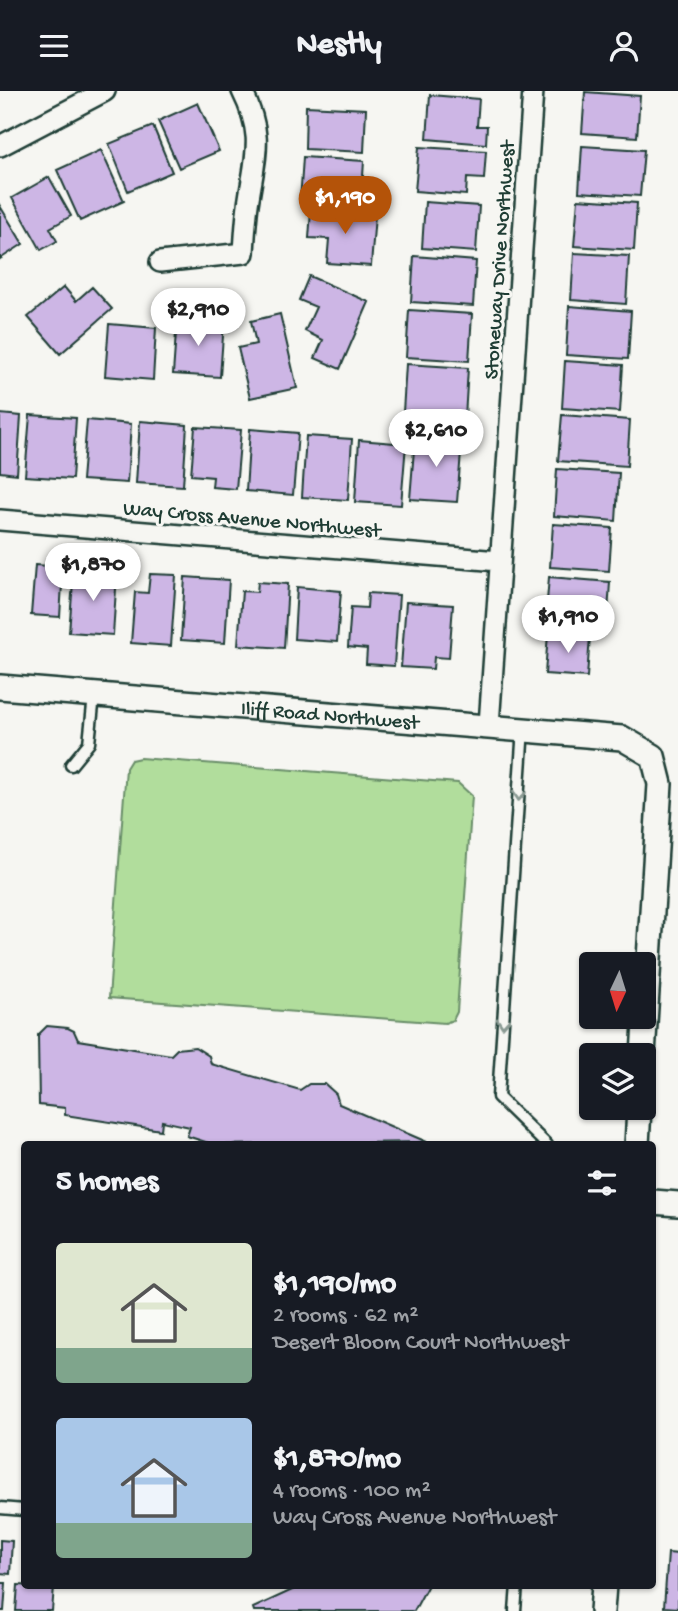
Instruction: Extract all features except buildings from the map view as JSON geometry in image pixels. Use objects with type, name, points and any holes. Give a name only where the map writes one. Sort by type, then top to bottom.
[{"type":"street","points":[[0,146],[105,91]]},
{"type":"street","points":[[160,262],[244,253],[249,198],[258,154],[254,114],[242,91]]},
{"type":"street","name":"Stoneway Drive Northwest","points":[[489,725],[533,91]]},
{"type":"street","name":"Way Cross Avenue Northwest","points":[[0,520],[499,561]]},
{"type":"street","name":"Iliff Road Northwest","points":[[0,687],[622,738],[653,756],[660,785],[644,1043]]},
{"type":"street","points":[[637,1141],[638,1120]]},
{"type":"street","points":[[656,1202],[678,1204]]},
{"type":"street","points":[[602,1611],[604,1589]]},
{"type":"lane","points":[[71,765],[89,743],[94,696]]},
{"type":"lane","points":[[523,728],[498,1097],[543,1141]]},
{"type":"lane","points":[[0,1508],[21,1510]]},
{"type":"lane","points":[[515,1611],[517,1589]]},
{"type":"green space","points":[[140,758],[458,783],[472,796],[457,1012],[453,1020],[445,1023],[109,998],[126,768],[131,760]]}]
